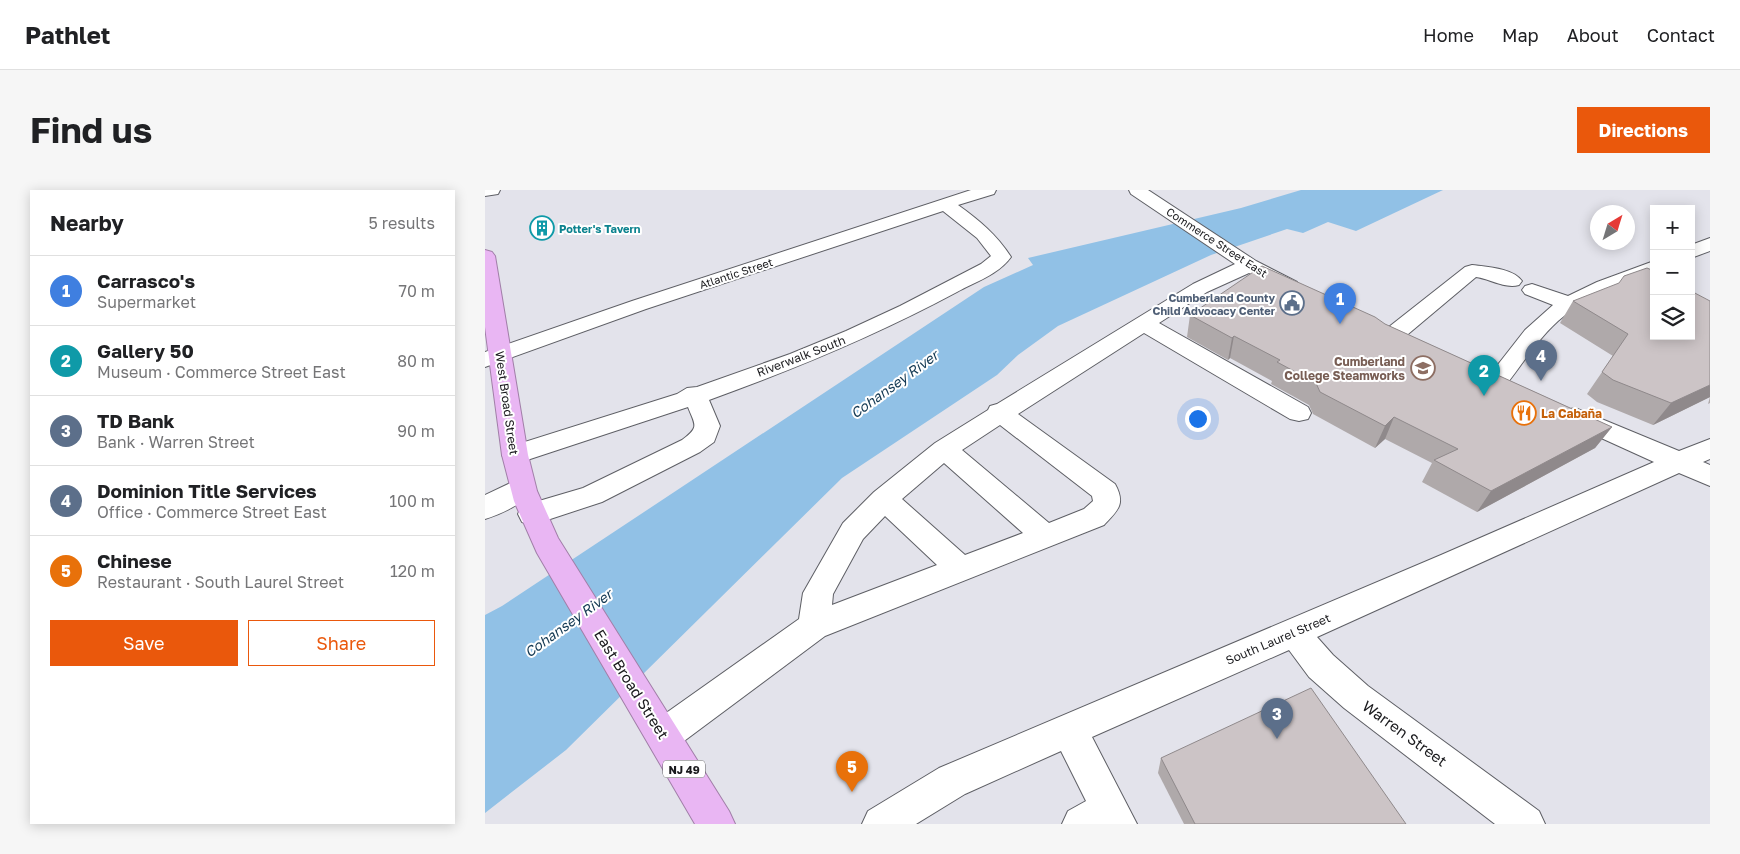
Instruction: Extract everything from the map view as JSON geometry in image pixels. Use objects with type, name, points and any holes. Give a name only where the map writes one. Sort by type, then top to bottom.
[{"type":"highway","name":"West Broad Street","points":[[485,256],[493,358],[521,488],[547,545]]},
{"type":"highway","name":"East Broad Street","points":[[547,545],[716,824]]},
{"type":"street","points":[[485,192],[491,190]]},
{"type":"street","name":"Atlantic Street","points":[[493,358],[639,305],[988,190]]},
{"type":"street","name":"Commerce Street East","points":[[1137,190],[1242,260],[1306,294]]},
{"type":"street","name":"Riverwalk South","points":[[515,455],[759,373],[887,322],[977,272],[995,265],[1001,257],[996,248],[967,220],[945,204]]},
{"type":"street","points":[[1695,250],[1710,244]]},
{"type":"street","points":[[815,626],[819,593],[853,532],[884,499],[944,449],[999,412],[1242,260]]},
{"type":"street","points":[[1497,381],[1549,319],[1559,310],[1650,269]]},
{"type":"street","points":[[1414,345],[1384,331],[1426,310],[1472,271],[1494,274],[1512,281]]},
{"type":"street","points":[[1532,290],[1571,304]]},
{"type":"street","points":[[1143,323],[1299,413]]},
{"type":"street","points":[[532,514],[592,495],[691,446],[705,436],[708,426],[695,394]]},
{"type":"street","points":[[1551,405],[1710,476]]},
{"type":"street","points":[[657,725],[815,626],[1094,517],[1107,504],[1105,491],[999,412]]},
{"type":"street","name":"South Laurel Street","points":[[881,824],[952,782],[1710,448]]},
{"type":"street","points":[[944,449],[1045,536]]},
{"type":"street","points":[[485,508],[521,488]]},
{"type":"street","points":[[884,499],[961,569]]},
{"type":"street","name":"Warren Street","points":[[1294,632],[1321,666],[1356,697],[1526,824]]},
{"type":"street","points":[[1069,730],[1103,819]]},
{"type":"water","name":"Cohansey River","points":[[1301,190],[1443,190],[1356,231],[1328,222],[1303,233],[1287,229],[1211,255],[1058,326],[1018,355],[997,375],[842,478],[566,750],[485,813],[485,615],[502,606],[984,287],[1033,265],[1028,258],[1241,208]]},
{"type":"building","points":[[1262,266],[1612,427],[1491,491],[1434,460],[1458,449],[1394,417],[1385,426],[1320,392],[1316,383],[1277,362],[1280,360],[1234,336],[1232,338],[1190,315]]},
{"type":"building","points":[[1647,268],[1650,269],[1650,340],[1695,340],[1695,293],[1710,301],[1710,385],[1671,403],[1613,380],[1602,372],[1628,334],[1573,301],[1619,283],[1624,276]]},
{"type":"building","points":[[1311,688],[1406,824],[1195,824],[1161,758]]},
{"type":"place","name":"Potter's Tavern","points":[[542,228]]},
{"type":"place","name":"Cumberland County Child Advocacy Center","points":[[1292,303]]},
{"type":"place","name":"Carrasco's","points":[[1340,324]]},
{"type":"place","name":"Cumberland College Steamworks","points":[[1423,368]]},
{"type":"place","name":"Dominion Title Services","points":[[1541,381]]},
{"type":"place","name":"Gallery 50","points":[[1484,396]]},
{"type":"place","name":"La Cabaña","points":[[1524,413]]},
{"type":"place","name":"TD Bank","points":[[1277,739]]},
{"type":"place","name":"Chinese","points":[[852,792]]}]
